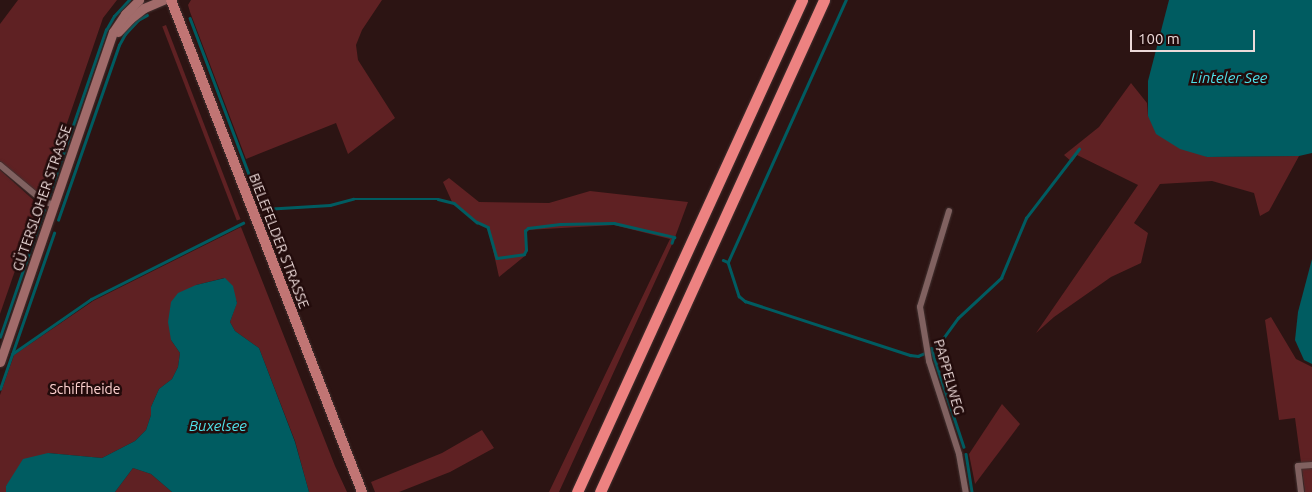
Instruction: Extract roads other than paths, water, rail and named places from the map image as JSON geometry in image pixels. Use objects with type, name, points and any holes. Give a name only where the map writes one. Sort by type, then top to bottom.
[{"type":"highway","points":[[577,492],[802,0]]},
{"type":"highway","points":[[600,492],[824,0]]},
{"type":"main road","name":"GÜTERSLOHER STRASSE","points":[[0,362],[113,32],[124,14],[140,0]]},
{"type":"main road","name":"GÜTERSLOHER STRASSE","points":[[100,71],[117,34],[130,18],[144,8],[163,0]]},
{"type":"main road","name":"BIELEFELDER STRASSE","points":[[171,0],[362,492]]},
{"type":"street","points":[[0,165],[43,201],[54,205]]},
{"type":"street","name":"PAPPELWEG","points":[[949,211],[920,307],[929,361],[959,454],[966,492]]},
{"type":"street","points":[[1301,492],[1298,466],[1312,466]]},
{"type":"water","name":"Linteler See","points":[[1169,0],[1312,0],[1312,153],[1299,156],[1207,157],[1180,149],[1156,134],[1148,116],[1148,81]]},
{"type":"water","points":[[1312,259],[1312,364],[1304,360],[1295,340],[1298,312]]},
{"type":"water","name":"Buxelsee","points":[[225,278],[233,286],[237,303],[230,322],[235,331],[259,348],[295,442],[309,492],[172,492],[151,474],[133,468],[115,492],[6,492],[6,486],[23,459],[48,453],[102,458],[135,441],[146,430],[151,415],[151,407],[159,389],[172,379],[178,367],[180,353],[171,340],[168,322],[171,302],[178,293],[196,285]]},
{"type":"waterway","points":[[48,198],[106,30],[114,16],[129,0]]},
{"type":"waterway","points":[[728,262],[846,0]]},
{"type":"waterway","points":[[58,220],[119,45],[125,34],[138,20],[147,15]]},
{"type":"waterway","points":[[190,18],[259,201]]},
{"type":"waterway","points":[[931,349],[939,344],[958,318],[1001,278],[1026,218],[1079,149]]},
{"type":"waterway","points":[[264,209],[330,205],[353,199],[438,199],[454,203],[477,222],[488,227],[497,258],[524,254],[526,250],[525,231],[528,228],[560,224],[614,223],[674,237],[672,243]]},
{"type":"waterway","points":[[0,337],[44,209]]},
{"type":"waterway","points":[[12,354],[91,299],[243,223]]},
{"type":"waterway","points":[[0,389],[54,233]]},
{"type":"waterway","points":[[723,260],[728,262],[739,296],[745,301],[910,355],[918,356],[925,353]]},
{"type":"waterway","points":[[931,348],[964,447]]},
{"type":"waterway","points":[[966,454],[972,492]]},
{"type":"park label","name":"Schiffheide","points":[[85,389]]}]
